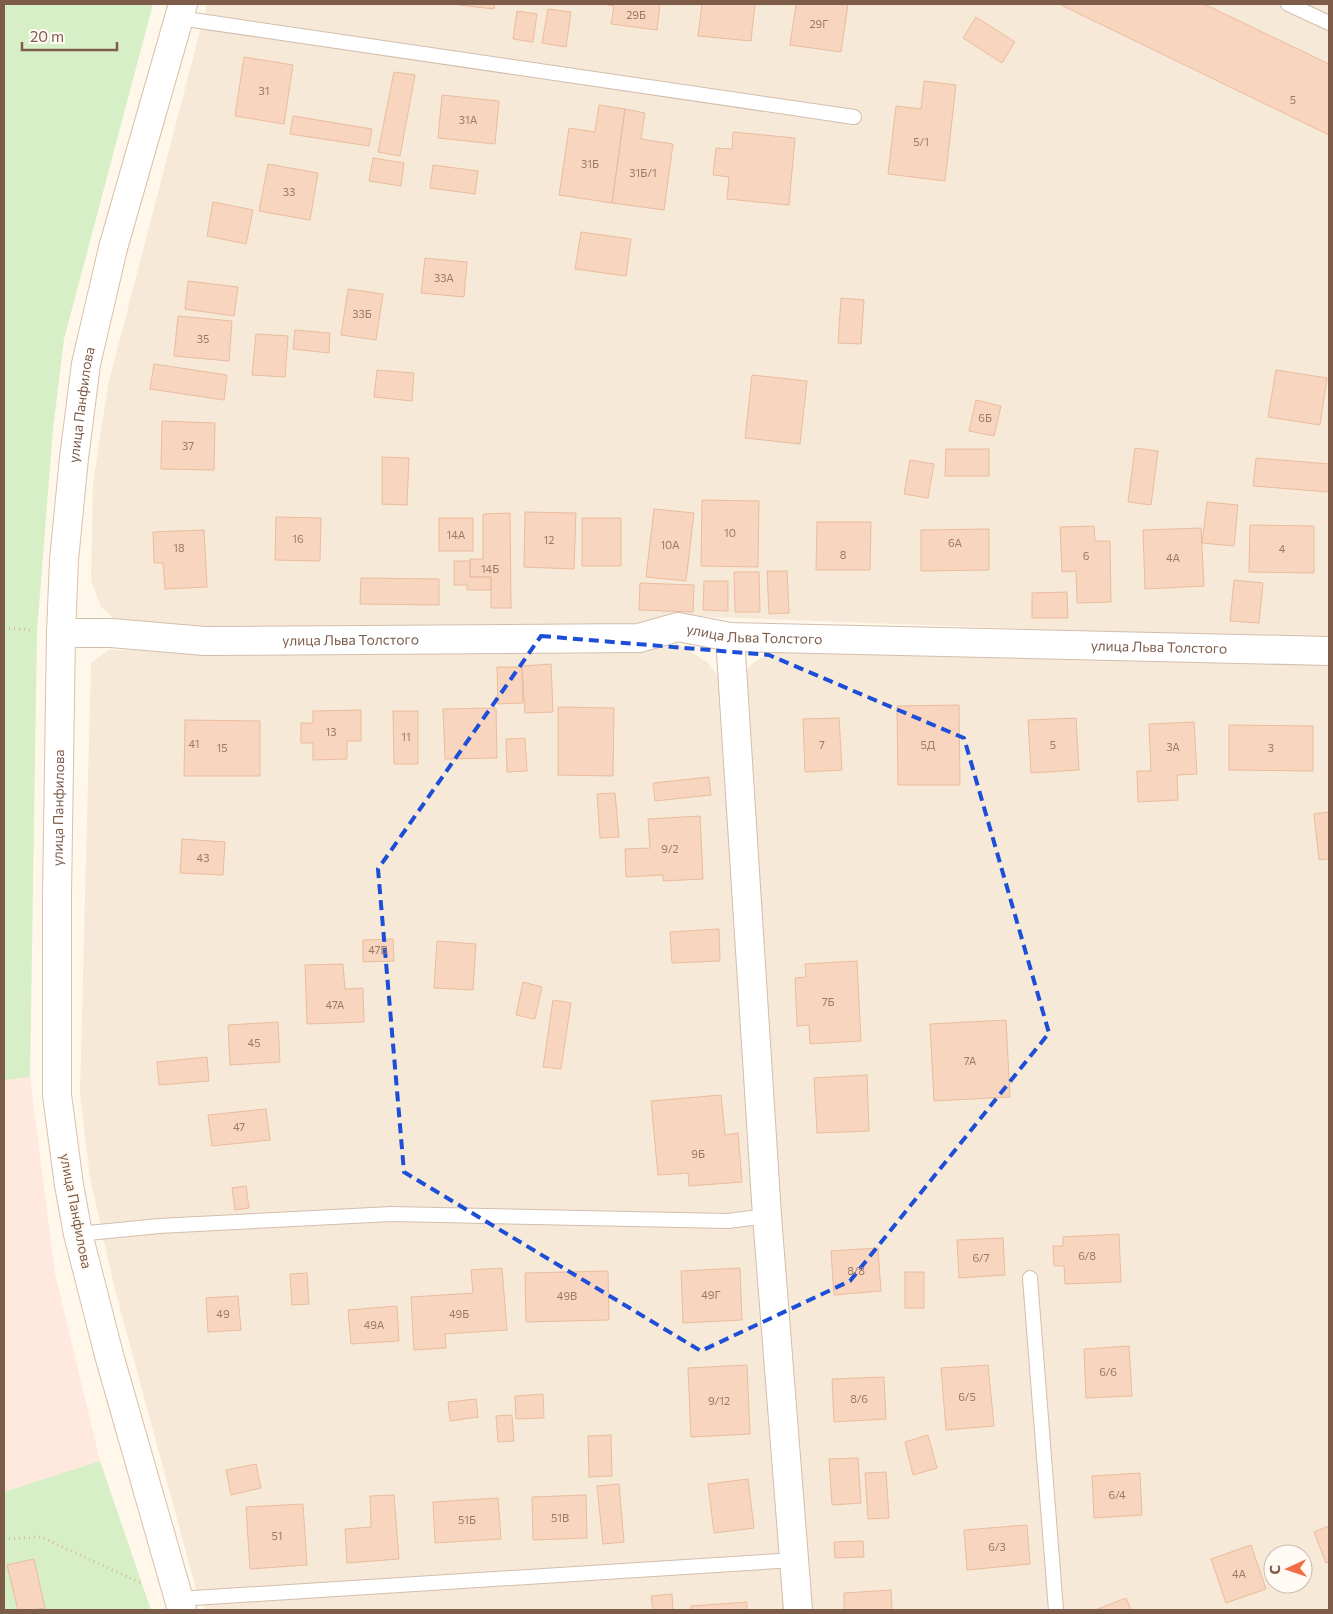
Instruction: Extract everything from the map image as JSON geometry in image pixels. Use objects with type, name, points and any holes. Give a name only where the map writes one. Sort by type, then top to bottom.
[{"type":"street","name":"улица Панфилова","points":[[180,1604],[109,1355],[78,1234],[57,1095],[57,896],[49,632],[64,560],[86,364],[114,248],[181,11]]},
{"type":"street","name":"улица Льва Толстого","points":[[49,632],[111,633],[205,641],[639,638],[678,628],[730,637],[1329,652]]},
{"type":"street","points":[[730,637],[767,1216],[796,1560],[798,1610]]},
{"type":"lane","points":[[1288,4],[1329,23]]},
{"type":"lane","points":[[181,11],[854,117]]},
{"type":"lane","points":[[78,1234],[159,1226],[392,1214],[728,1221],[767,1216]]},
{"type":"lane","points":[[1030,1278],[1056,1610]]},
{"type":"lane","points":[[180,1604],[796,1560]]},
{"type":"path","points":[[4,628],[49,632]]},
{"type":"path","points":[[4,1539],[41,1536],[180,1604]]},
{"type":"highlighted area","points":[[541,636],[769,655],[964,738],[1049,1033],[850,1281],[701,1351],[404,1172],[378,869]]},
{"type":"shaded area","points":[[207,4],[1329,4],[1329,640],[682,616],[630,626],[212,630],[117,622],[101,607],[91,581],[93,483],[108,385]]},
{"type":"shaded area","points":[[678,644],[707,662],[721,681],[787,1610],[206,1610],[196,1589],[114,1286],[90,1178],[80,1094],[91,663],[109,650],[641,651]]},
{"type":"shaded area","points":[[771,651],[1329,661],[1329,1610],[807,1610],[740,679],[752,664]]},
{"type":"shaded area","points":[[30,1077],[55,1274],[100,1461],[4,1492],[4,1080]]},
{"type":"green space","points":[[4,4],[153,4],[64,339],[53,429],[37,631],[30,1077],[4,1080]]},
{"type":"green space","points":[[100,1461],[151,1610],[4,1610],[4,1492]]},
{"type":"building","points":[[451,4],[495,4],[494,9]]},
{"type":"building","points":[[602,4],[660,4],[657,30],[611,24],[614,6]]},
{"type":"building","points":[[702,4],[755,4],[751,41],[698,36]]},
{"type":"building","points":[[796,4],[848,4],[841,52],[790,45]]},
{"type":"building","points":[[1059,4],[1204,4],[1329,64],[1329,135]]},
{"type":"building","points":[[548,9],[571,12],[566,47],[542,43]]},
{"type":"building","points":[[517,11],[537,14],[533,42],[513,39]]},
{"type":"building","points":[[976,17],[1015,42],[1002,63],[963,38]]},
{"type":"building","points":[[244,57],[293,65],[284,124],[235,116]]},
{"type":"building","points":[[394,72],[415,75],[400,156],[378,152]]},
{"type":"building","points":[[924,81],[956,85],[945,181],[888,174],[896,106],[921,109]]},
{"type":"building","points":[[442,95],[499,101],[495,144],[438,138]]},
{"type":"building","points":[[599,105],[625,109],[612,203],[559,195],[569,128],[595,132]]},
{"type":"building","points":[[625,109],[645,113],[641,139],[673,144],[664,210],[612,203]]},
{"type":"building","points":[[293,116],[372,129],[369,146],[290,134]]},
{"type":"building","points":[[733,132],[795,138],[789,205],[727,199],[729,177],[713,175],[716,148],[732,149]]},
{"type":"building","points":[[373,158],[404,163],[401,186],[369,181]]},
{"type":"building","points":[[268,164],[318,173],[310,220],[259,211]]},
{"type":"building","points":[[433,165],[478,171],[475,194],[430,188]]},
{"type":"building","points":[[213,202],[253,210],[246,244],[207,236]]},
{"type":"building","points":[[581,232],[631,239],[626,276],[575,269]]},
{"type":"building","points":[[425,258],[467,262],[464,297],[421,293]]},
{"type":"building","points":[[188,281],[238,287],[234,316],[185,309]]},
{"type":"building","points":[[348,289],[383,294],[376,340],[341,335]]},
{"type":"building","points":[[841,298],[864,300],[861,344],[838,343]]},
{"type":"building","points":[[178,316],[232,321],[229,361],[174,356]]},
{"type":"building","points":[[295,330],[330,333],[329,353],[293,349]]},
{"type":"building","points":[[256,334],[288,336],[285,377],[252,375]]},
{"type":"building","points":[[154,364],[227,375],[224,400],[150,389]]},
{"type":"building","points":[[377,370],[414,373],[412,401],[374,397]]},
{"type":"building","points":[[1276,370],[1327,378],[1320,425],[1268,417]]},
{"type":"building","points":[[752,375],[807,381],[800,444],[745,438]]},
{"type":"building","points":[[976,400],[1001,406],[994,436],[969,431]]},
{"type":"building","points":[[162,421],[215,423],[214,470],[161,469]]},
{"type":"building","points":[[1135,448],[1158,451],[1151,505],[1128,502]]},
{"type":"building","points":[[946,449],[989,449],[989,476],[945,476]]},
{"type":"building","points":[[382,457],[409,458],[407,505],[382,504]]},
{"type":"building","points":[[1256,458],[1329,464],[1329,492],[1253,486]]},
{"type":"building","points":[[910,460],[934,464],[928,498],[904,494]]},
{"type":"building","points":[[702,500],[759,501],[758,567],[701,566]]},
{"type":"building","points":[[1207,502],[1238,505],[1234,546],[1202,543]]},
{"type":"building","points":[[654,509],[694,513],[686,581],[646,577]]},
{"type":"building","points":[[525,512],[576,513],[574,569],[524,567]]},
{"type":"building","points":[[510,513],[511,608],[491,608],[491,577],[470,577],[470,559],[483,559],[483,514]]},
{"type":"building","points":[[276,517],[321,518],[320,561],[275,560]]},
{"type":"building","points":[[439,518],[473,518],[473,551],[439,551]]},
{"type":"building","points":[[582,518],[621,518],[621,566],[582,566]]},
{"type":"building","points":[[817,522],[871,522],[870,570],[816,570]]},
{"type":"building","points":[[1250,525],[1314,526],[1314,573],[1249,572]]},
{"type":"building","points":[[1094,526],[1095,541],[1110,541],[1111,602],[1077,603],[1076,571],[1062,572],[1060,527]]},
{"type":"building","points":[[1201,528],[1204,586],[1145,589],[1143,530]]},
{"type":"building","points":[[989,529],[989,570],[921,571],[921,530]]},
{"type":"building","points":[[204,530],[207,587],[165,589],[163,563],[154,563],[153,532]]},
{"type":"building","points":[[454,561],[470,561],[470,577],[491,577],[491,590],[467,590],[467,585],[454,585]]},
{"type":"building","points":[[767,571],[787,571],[789,613],[769,614]]},
{"type":"building","points":[[734,572],[759,572],[760,612],[735,612]]},
{"type":"building","points":[[361,578],[439,579],[439,605],[360,604]]},
{"type":"building","points":[[1234,580],[1263,583],[1259,623],[1230,621]]},
{"type":"building","points":[[704,581],[728,581],[728,611],[703,610]]},
{"type":"building","points":[[640,583],[694,585],[693,612],[639,610]]},
{"type":"building","points":[[1067,592],[1068,618],[1032,618],[1032,593]]},
{"type":"building","points":[[551,664],[553,712],[525,713],[522,666]]},
{"type":"building","points":[[497,667],[522,667],[523,703],[498,704]]},
{"type":"building","points":[[959,705],[960,785],[898,785],[897,706]]},
{"type":"building","points":[[558,707],[614,708],[613,776],[558,775]]},
{"type":"building","points":[[496,708],[497,758],[445,759],[443,709]]},
{"type":"building","points":[[361,710],[361,741],[347,741],[347,759],[313,760],[313,743],[301,743],[301,723],[313,723],[313,711]]},
{"type":"building","points":[[393,711],[418,711],[418,764],[394,764]]},
{"type":"building","points":[[839,718],[842,770],[805,772],[803,719]]},
{"type":"building","points":[[1076,718],[1079,770],[1031,773],[1028,720]]},
{"type":"building","points":[[185,720],[260,721],[260,776],[184,776]]},
{"type":"building","points":[[1194,722],[1197,774],[1177,775],[1178,800],[1138,802],[1137,771],[1151,771],[1149,724]]},
{"type":"building","points":[[1229,725],[1313,726],[1313,771],[1229,770]]},
{"type":"building","points":[[525,738],[527,771],[507,772],[506,739]]},
{"type":"building","points":[[709,777],[711,795],[655,801],[653,783]]},
{"type":"building","points":[[615,793],[619,837],[600,838],[597,794]]},
{"type":"building","points":[[1329,812],[1329,859],[1319,860],[1314,814]]},
{"type":"building","points":[[700,816],[703,879],[663,881],[663,875],[626,877],[625,849],[650,848],[648,819]]},
{"type":"building","points":[[182,839],[225,842],[223,875],[180,873]]},
{"type":"building","points":[[719,929],[720,961],[672,963],[670,932]]},
{"type":"building","points":[[393,939],[394,961],[363,962],[363,940]]},
{"type":"building","points":[[437,941],[476,944],[473,990],[434,988]]},
{"type":"building","points":[[857,961],[861,1041],[810,1044],[809,1025],[797,1026],[795,978],[806,977],[805,964]]},
{"type":"building","points":[[343,964],[345,989],[363,988],[364,1022],[307,1024],[305,965]]},
{"type":"building","points":[[523,982],[542,987],[535,1019],[516,1015]]},
{"type":"building","points":[[553,1000],[571,1003],[561,1069],[543,1067]]},
{"type":"building","points":[[1006,1020],[1010,1097],[934,1101],[930,1024]]},
{"type":"building","points":[[278,1022],[280,1062],[230,1065],[228,1025]]},
{"type":"building","points":[[207,1057],[209,1081],[159,1085],[157,1062]]},
{"type":"building","points":[[867,1075],[869,1131],[817,1133],[814,1078]]},
{"type":"building","points":[[721,1095],[725,1135],[738,1133],[742,1182],[689,1186],[688,1173],[658,1175],[651,1101]]},
{"type":"building","points":[[266,1109],[270,1140],[212,1146],[208,1115]]},
{"type":"building","points":[[246,1186],[249,1208],[235,1210],[232,1188]]},
{"type":"building","points":[[1119,1234],[1121,1282],[1065,1284],[1064,1266],[1054,1266],[1053,1246],[1063,1246],[1063,1237]]},
{"type":"building","points":[[1003,1238],[1005,1275],[959,1278],[957,1240]]},
{"type":"building","points":[[878,1248],[881,1291],[834,1295],[831,1251]]},
{"type":"building","points":[[502,1268],[507,1330],[445,1334],[446,1348],[414,1350],[411,1297],[473,1293],[471,1270]]},
{"type":"building","points":[[740,1268],[742,1320],[683,1323],[681,1271]]},
{"type":"building","points":[[608,1271],[609,1320],[526,1322],[525,1273]]},
{"type":"building","points":[[905,1272],[924,1272],[924,1308],[905,1308]]},
{"type":"building","points":[[307,1273],[309,1304],[292,1305],[290,1274]]},
{"type":"building","points":[[238,1296],[241,1330],[208,1332],[206,1298]]},
{"type":"building","points":[[397,1306],[399,1341],[351,1344],[348,1310]]},
{"type":"building","points":[[1129,1346],[1132,1396],[1086,1398],[1084,1349]]},
{"type":"building","points":[[747,1365],[750,1434],[691,1437],[688,1368]]},
{"type":"building","points":[[988,1365],[994,1426],[946,1430],[941,1368]]},
{"type":"building","points":[[884,1377],[886,1419],[834,1422],[832,1379]]},
{"type":"building","points":[[543,1394],[544,1418],[516,1419],[515,1396]]},
{"type":"building","points":[[476,1399],[478,1417],[450,1421],[448,1402]]},
{"type":"building","points":[[512,1415],[514,1441],[498,1442],[496,1416]]},
{"type":"building","points":[[611,1435],[612,1476],[589,1477],[588,1436]]},
{"type":"building","points":[[928,1435],[937,1468],[913,1475],[905,1442]]},
{"type":"building","points":[[858,1458],[861,1503],[832,1505],[829,1459]]},
{"type":"building","points":[[256,1464],[261,1488],[231,1495],[226,1470]]},
{"type":"building","points":[[886,1472],[889,1518],[868,1519],[865,1473]]},
{"type":"building","points":[[1140,1473],[1142,1515],[1094,1518],[1092,1476]]},
{"type":"building","points":[[748,1479],[754,1528],[714,1533],[708,1484]]},
{"type":"building","points":[[619,1484],[624,1542],[603,1544],[597,1486]]},
{"type":"building","points":[[394,1495],[399,1559],[347,1563],[345,1529],[371,1527],[370,1496]]},
{"type":"building","points":[[586,1495],[587,1538],[533,1540],[532,1497]]},
{"type":"building","points":[[498,1498],[501,1539],[435,1543],[433,1502]]},
{"type":"building","points":[[303,1504],[307,1565],[250,1569],[246,1507]]},
{"type":"building","points":[[1027,1525],[1030,1564],[967,1570],[964,1530]]},
{"type":"building","points":[[1329,1526],[1329,1562],[1326,1563],[1314,1532]]},
{"type":"building","points":[[863,1541],[864,1557],[835,1558],[834,1542]]},
{"type":"building","points":[[1251,1545],[1263,1580],[1263,1590],[1226,1603],[1211,1559]]},
{"type":"building","points":[[34,1559],[45,1608],[18,1610],[7,1565]]},
{"type":"building","points":[[891,1590],[892,1610],[844,1610],[844,1593]]},
{"type":"building","points":[[672,1594],[673,1610],[653,1610],[651,1596]]},
{"type":"building","points":[[1126,1598],[1131,1610],[1095,1610]]},
{"type":"building","points":[[747,1602],[747,1610],[691,1610],[691,1606]]}]
